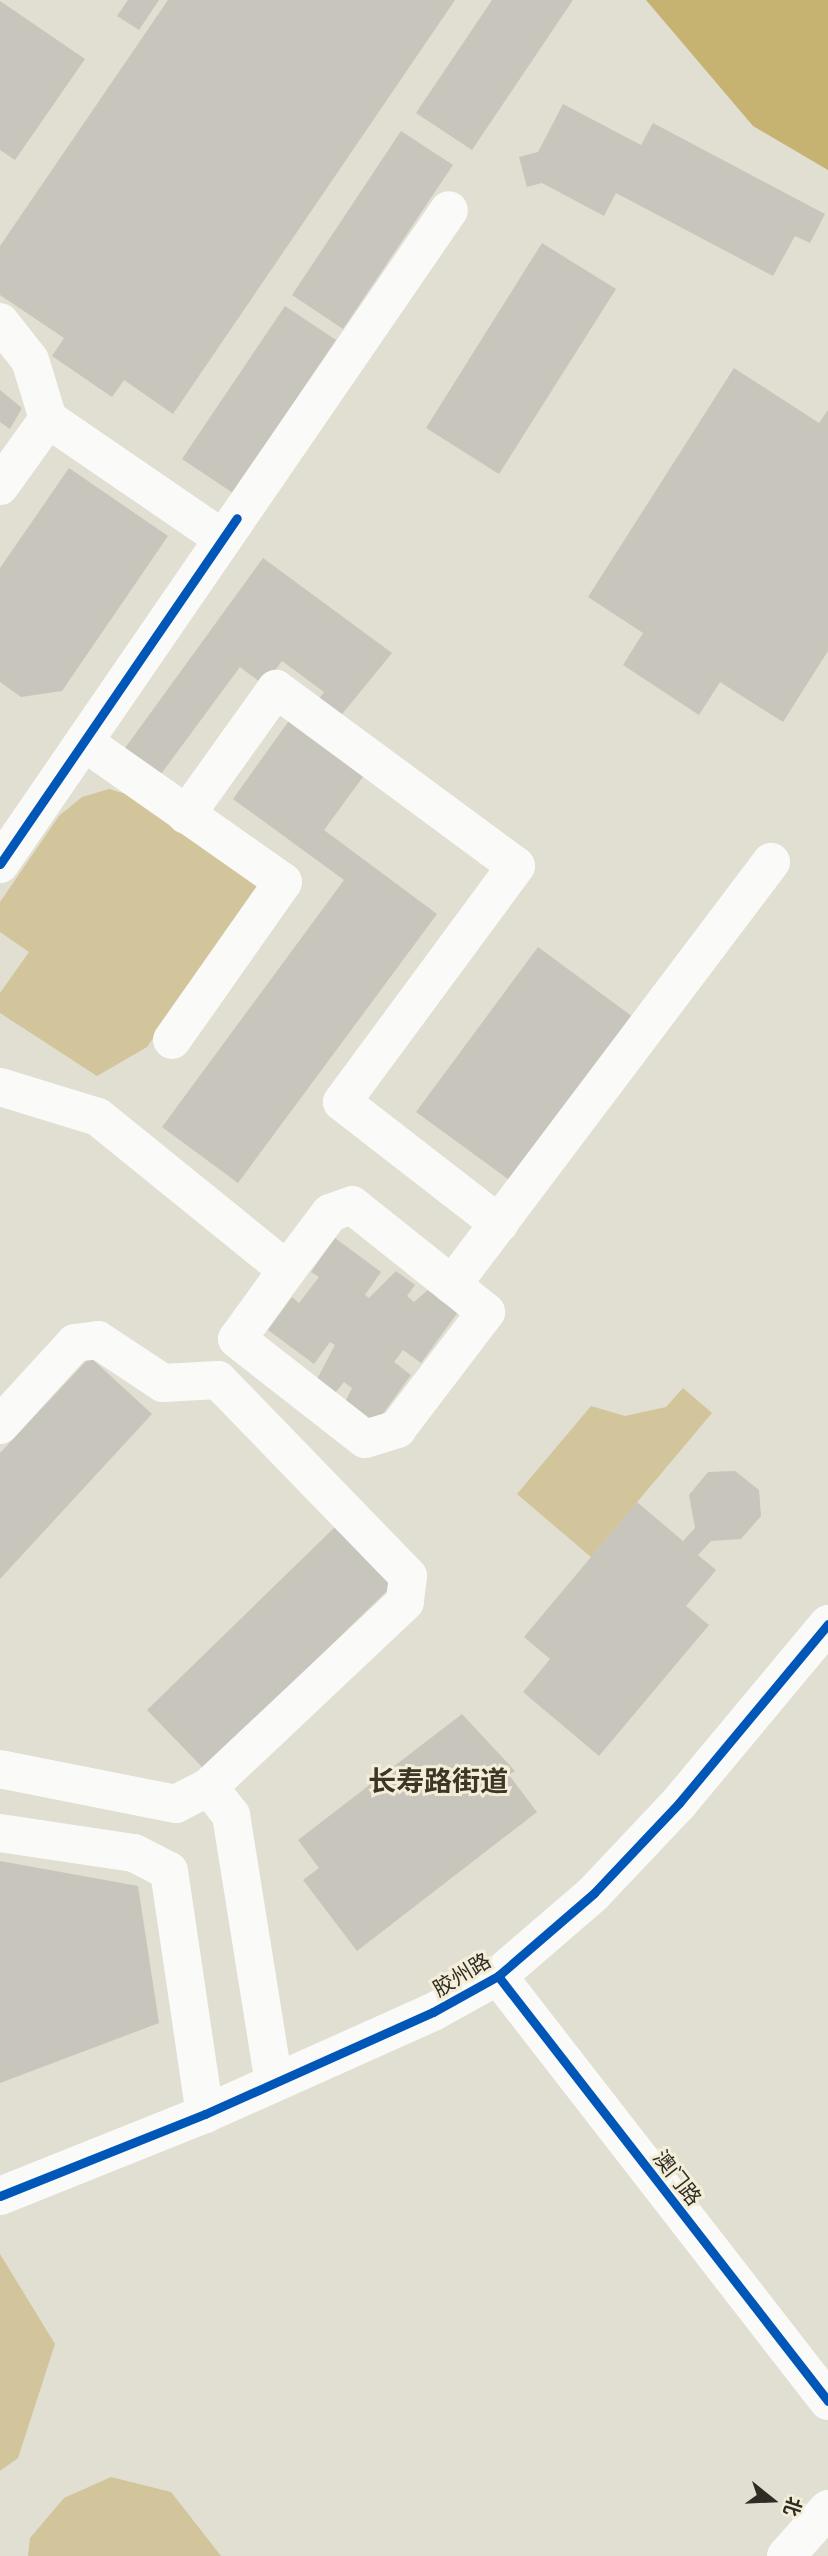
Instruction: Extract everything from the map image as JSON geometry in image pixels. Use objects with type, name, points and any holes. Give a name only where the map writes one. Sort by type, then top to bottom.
[{"type":"street","points":[[0,864],[449,210]]},
{"type":"street","points":[[0,322],[30,360],[48,419],[230,529]]},
{"type":"street","points":[[0,486],[48,419]]},
{"type":"street","points":[[186,815],[276,689],[516,866],[342,1102],[499,1224]]},
{"type":"street","points":[[84,742],[283,882],[172,1040]]},
{"type":"street","points":[[452,1285],[771,862]]},
{"type":"street","points":[[0,1087],[98,1117],[287,1270]]},
{"type":"street","points":[[352,1205],[486,1312],[397,1429],[375,1441],[237,1339],[287,1270],[330,1213],[352,1205]]},
{"type":"street","points":[[0,1425],[75,1342],[98,1340],[163,1383],[218,1380],[408,1576],[405,1602],[209,1787],[176,1804],[0,1769]]},
{"type":"street","name":"胶州路","points":[[0,2196],[205,2114],[498,1976],[594,1893],[680,1803],[828,1624]]},
{"type":"street","points":[[209,1787],[232,1815],[274,2082]]},
{"type":"street","points":[[0,1833],[134,1853],[169,1871],[205,2114]]},
{"type":"street","name":"澳门路","points":[[498,1976],[828,2401]]},
{"type":"street","points":[[786,2556],[828,2510]]},
{"type":"shaded area","points":[[646,0],[828,0],[828,170],[753,126]]},
{"type":"shaded area","points":[[109,789],[139,798],[260,887],[147,1047],[97,1076],[0,1013],[0,993],[29,952],[0,932],[0,902],[59,816],[82,797]]},
{"type":"shaded area","points":[[683,1388],[712,1413],[591,1557],[517,1494],[591,1406],[625,1416],[666,1407]]},
{"type":"shaded area","points":[[0,2254],[55,2344],[18,2458],[0,2471]]},
{"type":"shaded area","points":[[111,2477],[171,2492],[221,2556],[28,2556],[30,2538],[64,2498]]},
{"type":"building","points":[[128,0],[159,0],[139,30],[117,16]]},
{"type":"building","points":[[168,0],[455,0],[173,414],[124,380],[112,397],[52,356],[64,338],[0,295],[0,246]]},
{"type":"building","points":[[492,0],[573,0],[472,150],[416,113]]},
{"type":"building","points":[[0,1],[85,59],[15,160],[0,150]]},
{"type":"building","points":[[563,104],[641,145],[653,123],[825,214],[810,243],[795,236],[773,276],[616,193],[604,216],[542,183],[527,187],[519,157],[538,152]]},
{"type":"building","points":[[401,131],[453,165],[343,329],[292,295]]},
{"type":"building","points":[[542,243],[616,289],[499,474],[426,428]]},
{"type":"building","points":[[285,306],[336,340],[233,493],[182,459]]},
{"type":"building","points":[[734,368],[819,423],[828,410],[828,651],[783,722],[720,682],[699,715],[623,665],[643,633],[588,597]]},
{"type":"building","points":[[0,390],[22,408],[10,429],[0,422]]},
{"type":"building","points":[[69,468],[168,536],[62,691],[21,697],[0,682],[0,568]]},
{"type":"building","points":[[263,558],[392,653],[338,719],[316,703],[324,692],[282,661],[264,685],[240,667],[161,774],[125,748]]},
{"type":"building","points":[[293,715],[368,770],[324,830],[437,914],[238,1183],[162,1127],[344,880],[233,799]]},
{"type":"building","points":[[538,947],[633,1017],[512,1182],[416,1112]]},
{"type":"building","points":[[335,1238],[381,1272],[365,1295],[369,1298],[396,1271],[415,1285],[407,1296],[414,1302],[428,1290],[458,1312],[421,1363],[403,1350],[394,1362],[411,1375],[374,1426],[344,1404],[352,1388],[344,1382],[335,1393],[317,1379],[335,1345],[330,1342],[314,1364],[268,1330],[292,1297],[299,1303],[319,1277],[311,1272]]},
{"type":"building","points":[[90,1357],[152,1414],[0,1579],[0,1453]]},
{"type":"building","points":[[735,1471],[759,1490],[761,1516],[741,1539],[711,1541],[698,1555],[716,1570],[686,1606],[709,1625],[599,1756],[523,1692],[550,1659],[524,1637],[637,1502],[683,1541],[695,1528],[689,1495],[708,1472]]},
{"type":"building","points":[[335,1527],[392,1586],[204,1769],[147,1710]]},
{"type":"building","points":[[462,1714],[515,1771],[509,1775],[537,1812],[357,1951],[303,1880],[319,1868],[298,1840]]},
{"type":"building","points":[[0,1861],[138,1886],[159,2023],[0,2083]]},
{"type":"cycle path","points":[[0,864],[237,518]]},
{"type":"cycle path","points":[[0,2196],[205,2114],[433,2012],[498,1976],[594,1893],[679,1803],[828,1624]]},
{"type":"cycle path","points":[[498,1976],[828,2401]]},
{"type":"district","name":"长寿路街道","points":[[438,1781]]}]
